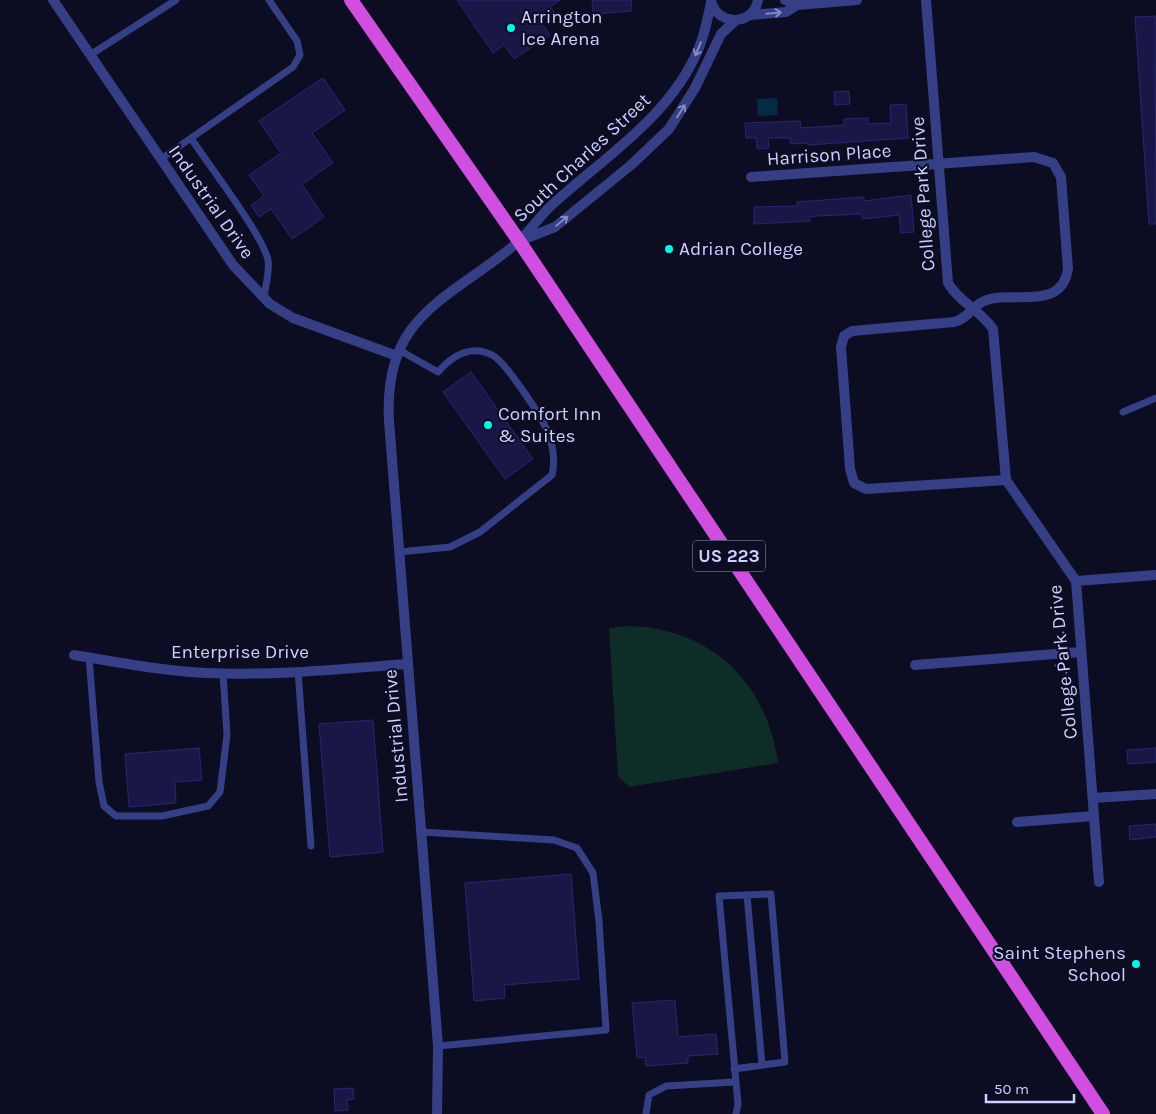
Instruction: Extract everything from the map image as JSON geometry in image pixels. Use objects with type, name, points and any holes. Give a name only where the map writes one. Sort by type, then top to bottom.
[{"type":"highway","name":"US 223","points":[[351,0],[518,241],[1103,1114]]},
{"type":"street","name":"Industrial Drive","points":[[53,0],[232,265],[264,298],[293,318],[398,353]]},
{"type":"street","points":[[750,16],[755,10],[758,0]]},
{"type":"street","points":[[785,0],[797,5],[857,0]]},
{"type":"street","name":"College Park Drive","points":[[926,0],[948,283],[960,299],[984,316],[993,329],[1006,480],[1076,581],[1099,882]]},
{"type":"street","name":"South Charles Street","points":[[518,241],[552,204],[650,121],[669,98],[685,75],[698,50],[711,1]]},
{"type":"street","points":[[711,1],[720,16],[735,21],[750,16],[786,12],[797,5]]},
{"type":"street","name":"South Charles Street","points":[[518,241],[555,227],[631,165],[669,129],[695,88],[720,34],[735,21]]},
{"type":"street","name":"Harrison Place","points":[[751,177],[1034,158],[1053,163],[1061,177],[1068,269],[1067,278],[1061,287],[1043,296],[991,300],[982,302],[975,309]]},
{"type":"street","name":"Industrial Drive","points":[[437,1114],[438,1046],[387,395],[390,375],[404,339],[431,306],[518,241]]},
{"type":"street","points":[[975,309],[964,319],[954,322],[864,329],[852,331],[844,336],[841,348],[841,361],[850,469],[854,483],[866,489],[1006,480]]},
{"type":"street","points":[[1076,581],[1156,575]]},
{"type":"street","points":[[915,664],[1081,652]]},
{"type":"street","name":"Enterprise Drive","points":[[74,655],[162,669],[223,673],[298,671],[407,664]]},
{"type":"street","points":[[1092,798],[1156,794]]},
{"type":"street","points":[[1017,822],[1094,816]]},
{"type":"lane","points":[[90,55],[176,0]]},
{"type":"lane","points":[[160,159],[293,67],[300,54],[297,41],[269,0]]},
{"type":"lane","points":[[191,138],[254,232],[267,258],[268,268],[264,298]]},
{"type":"lane","points":[[398,353],[438,372],[449,360],[464,352],[479,351],[492,354],[503,362],[546,426],[554,461],[552,475],[480,532],[450,547],[399,552]]},
{"type":"lane","points":[[1123,412],[1156,398]]},
{"type":"lane","points":[[89,657],[99,782],[104,806],[116,816],[162,816],[208,806],[220,792],[227,735],[223,673]]},
{"type":"lane","points":[[298,671],[311,846]]},
{"type":"lane","points":[[421,832],[554,840],[577,848],[593,873],[604,978],[606,1030],[438,1046]]},
{"type":"lane","points":[[734,1069],[785,1062],[771,894],[718,896],[735,1082],[738,1104],[736,1114]]},
{"type":"lane","points":[[747,895],[762,1065]]},
{"type":"lane","points":[[646,1114],[649,1096],[666,1086],[735,1082]]},
{"type":"path","points":[[1053,642],[1064,632]]},
{"type":"path","points":[[1055,664],[1067,673]]},
{"type":"green space","points":[[630,626],[659,629],[686,637],[710,650],[731,666],[748,685],[762,708],[772,734],[778,763],[629,787],[618,776],[609,628]]},
{"type":"water","points":[[777,98],[778,115],[758,116],[757,99]]},
{"type":"building","name":"Arrington Ice Arena","points":[[457,0],[560,0],[550,7],[554,12],[540,21],[550,35],[514,59],[504,45],[493,53]]},
{"type":"building","points":[[592,0],[631,0],[632,11],[593,14]]},
{"type":"building","points":[[1155,16],[1156,224],[1149,224],[1135,17]]},
{"type":"building","points":[[323,78],[345,110],[312,133],[333,163],[302,184],[324,217],[292,239],[271,209],[259,217],[251,205],[264,196],[249,175],[281,153],[259,121]]},
{"type":"building","points":[[849,91],[850,104],[835,105],[834,92]]},
{"type":"building","points":[[906,104],[908,138],[808,145],[808,143],[791,144],[790,138],[768,138],[769,148],[757,149],[756,138],[746,138],[745,123],[800,121],[801,128],[844,125],[844,119],[868,118],[868,124],[891,123],[890,105]]},
{"type":"building","points":[[911,195],[914,232],[901,233],[899,215],[863,219],[862,214],[817,216],[810,217],[810,221],[754,224],[754,207],[797,206],[797,202],[864,197],[864,201]]},
{"type":"building","name":"Comfort Inn & Suites","points":[[471,372],[533,459],[505,479],[443,392]]},
{"type":"building","points":[[373,720],[383,852],[330,857],[319,724]]},
{"type":"building","points":[[199,748],[202,780],[175,782],[176,803],[129,807],[125,754]]},
{"type":"building","points":[[1156,748],[1156,762],[1128,764],[1127,750]]},
{"type":"building","points":[[1156,824],[1156,837],[1130,840],[1129,826]]},
{"type":"building","points":[[571,874],[579,979],[504,985],[505,998],[474,1001],[465,883]]},
{"type":"building","points":[[675,1000],[678,1037],[716,1034],[718,1054],[688,1056],[688,1063],[646,1066],[645,1057],[637,1058],[632,1003]]},
{"type":"building","points":[[353,1088],[354,1099],[347,1100],[348,1110],[335,1111],[334,1089]]},
{"type":"place","name":"Arrington Ice Arena","points":[[511,28]]},
{"type":"place","name":"Adrian College","points":[[669,249]]},
{"type":"place","name":"Comfort Inn & Suites","points":[[488,425]]},
{"type":"place","name":"Saint Stephens School","points":[[1136,964]]}]
